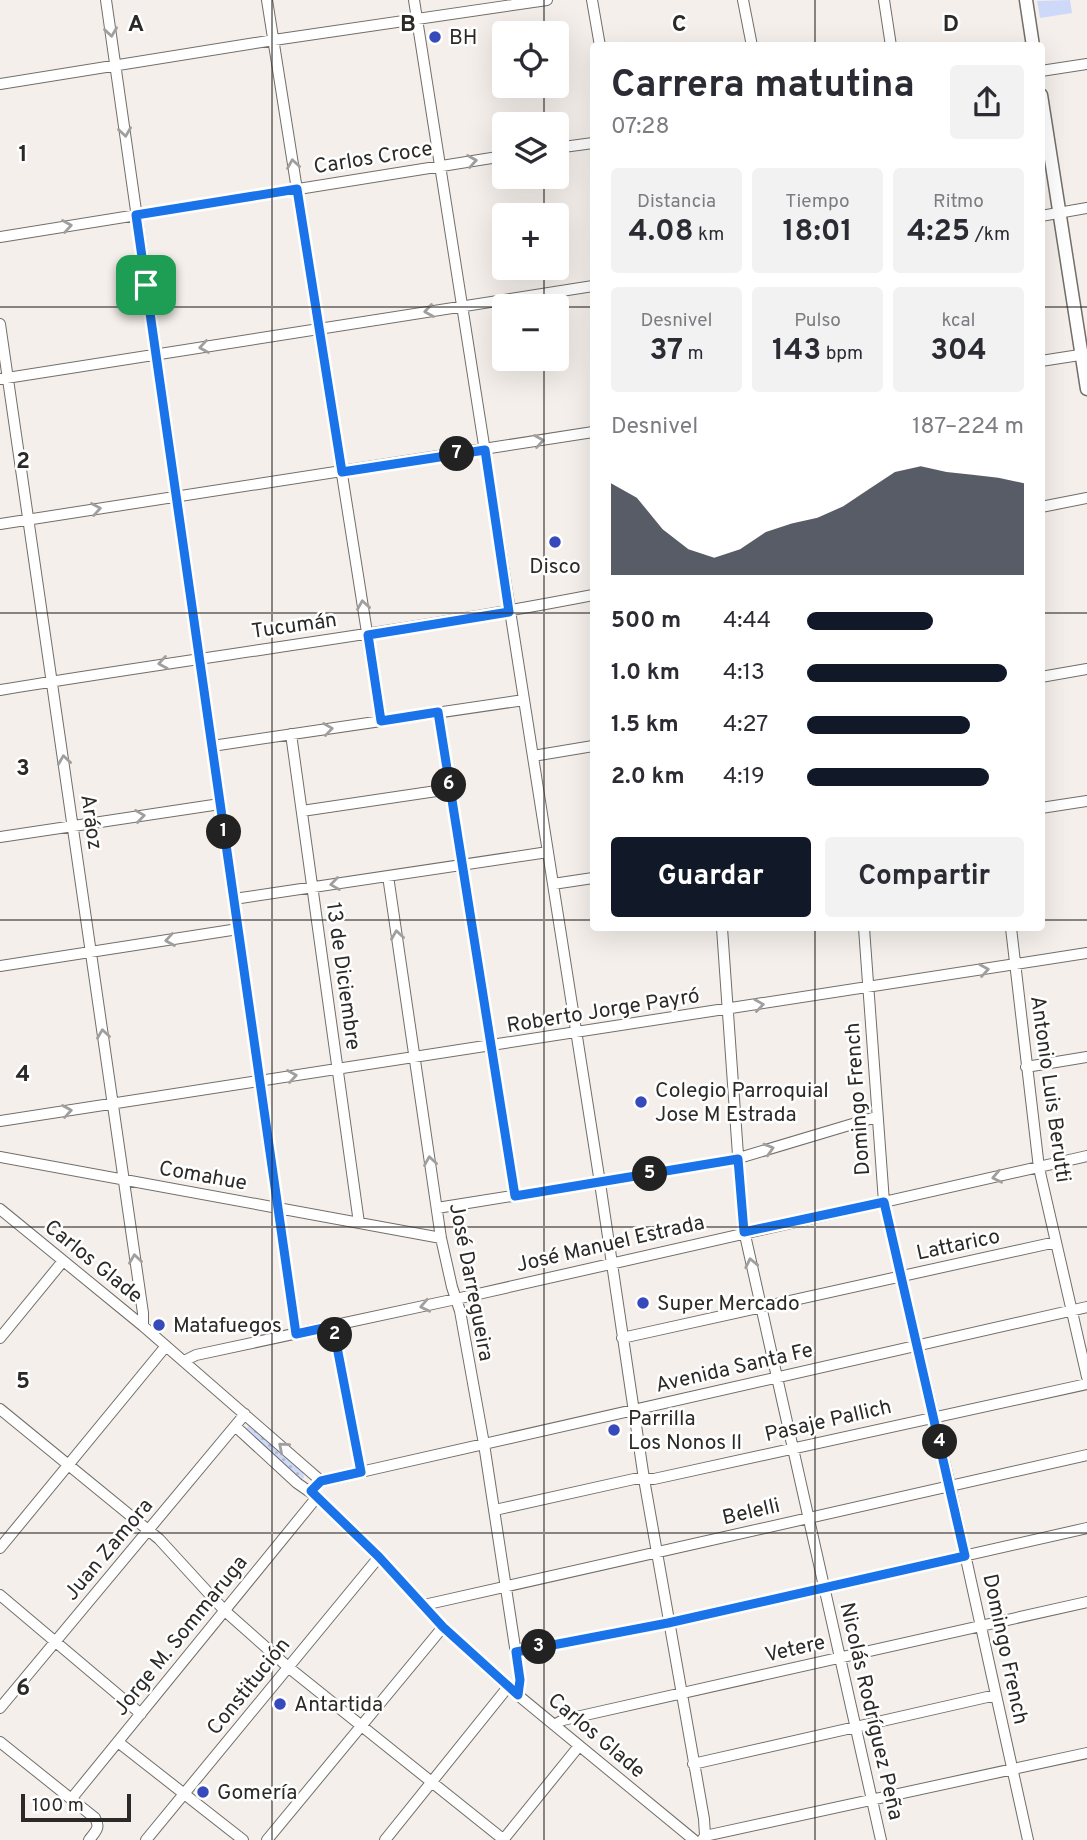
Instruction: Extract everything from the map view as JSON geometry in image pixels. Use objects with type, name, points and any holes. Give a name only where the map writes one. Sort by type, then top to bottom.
[{"type":"main road","points":[[1026,0],[1032,42]]},
{"type":"main road","points":[[1045,120],[1085,354],[1087,388]]},
{"type":"street","points":[[106,0],[296,1334]]},
{"type":"street","points":[[267,0],[381,721]]},
{"type":"street","points":[[414,0],[577,1034],[644,1479],[704,1819],[703,1838],[1087,1752]]},
{"type":"street","points":[[0,84],[547,0]]},
{"type":"street","points":[[592,0],[599,42]]},
{"type":"street","points":[[743,0],[751,42]]},
{"type":"street","points":[[884,0],[890,42]]},
{"type":"street","points":[[1045,70],[1087,64]]},
{"type":"street","points":[[569,146],[590,143]]},
{"type":"street","name":"Carlos Croce","points":[[0,237],[492,158]]},
{"type":"street","points":[[1045,215],[1087,208]]},
{"type":"street","points":[[4,379],[590,286]]},
{"type":"street","name":"Aráoz","points":[[0,324],[4,379],[29,519],[143,1326]]},
{"type":"street","points":[[1045,360],[1085,354]]},
{"type":"street","points":[[0,524],[590,432]]},
{"type":"street","points":[[1045,507],[1087,498]]},
{"type":"street","name":"Tucumán","points":[[0,690],[199,657],[368,635],[590,596]]},
{"type":"street","points":[[1045,676],[1087,670]]},
{"type":"street","points":[[212,746],[524,700]]},
{"type":"street","points":[[438,712],[515,1196]]},
{"type":"street","name":"13 de Diciembre","points":[[291,734],[359,1223]]},
{"type":"street","points":[[533,756],[590,746]]},
{"type":"street","points":[[302,811],[450,789]]},
{"type":"street","points":[[1045,807],[1087,801]]},
{"type":"street","points":[[0,837],[220,804]]},
{"type":"street","points":[[233,899],[548,852]]},
{"type":"street","name":"José Darregueira","points":[[388,876],[441,1238],[456,1299],[495,1510],[520,1680],[518,1695]]},
{"type":"street","points":[[553,884],[590,878]]},
{"type":"street","points":[[0,966],[238,929]]},
{"type":"street","name":"Nicolás Rodríguez Peña","points":[[722,931],[744,1232],[881,1840]]},
{"type":"street","name":"Domingo French","points":[[864,931],[884,1202],[1028,1840]]},
{"type":"street","name":"Antonio Luis Berutti","points":[[1011,931],[1039,1167],[1087,1377]]},
{"type":"street","name":"Roberto Jorge Payró","points":[[0,1121],[577,1034],[1087,953]]},
{"type":"street","points":[[1026,1067],[1087,1057]]},
{"type":"street","points":[[437,1208],[738,1159],[876,1117]]},
{"type":"street","name":"José Manuel Estrada","points":[[184,1361],[196,1355],[1087,1156]]},
{"type":"street","name":"Comahue","points":[[0,1157],[441,1238]]},
{"type":"street","name":"Carlos Glade","points":[[0,1209],[143,1326],[321,1481]]},
{"type":"street","name":"Lattarico","points":[[622,1338],[1056,1242]]},
{"type":"street","points":[[0,1338],[63,1261]]},
{"type":"street","name":"Avenida Santa Fe","points":[[321,1481],[1087,1307]]},
{"type":"street","points":[[333,1326],[361,1472]]},
{"type":"street","points":[[0,1548],[166,1346]]},
{"type":"street","name":"Pasaje Pallich","points":[[495,1510],[634,1479],[654,1479],[1087,1384]]},
{"type":"street","points":[[0,1409],[148,1530],[225,1611],[288,1667],[503,1840],[579,1746]]},
{"type":"street","name":"Juan Zamora","points":[[0,1708],[245,1414]]},
{"type":"street","name":"Carlos Glade","points":[[235,1426],[314,1494],[379,1557],[443,1627],[518,1695],[690,1839]]},
{"type":"street","name":"Belelli","points":[[424,1605],[1087,1455]]},
{"type":"street","points":[[314,1494],[321,1481]]},
{"type":"street","name":"Jorge M. Sommaruga","points":[[72,1798],[225,1611],[314,1494]]},
{"type":"street","points":[[516,1652],[668,1623],[1087,1528]]},
{"type":"street","name":"Constitución","points":[[146,1840],[379,1557]]},
{"type":"street","points":[[0,1595],[141,1714]]},
{"type":"street","name":"Vetere","points":[[554,1725],[563,1720],[1087,1602]]},
{"type":"street","points":[[267,1840],[443,1627]]},
{"type":"street","points":[[385,1840],[509,1686]]},
{"type":"street","points":[[693,1765],[996,1695]]},
{"type":"street","points":[[0,1742],[95,1818],[99,1824],[89,1840]]},
{"type":"street","points":[[118,1742],[243,1840]]},
{"type":"shaded area","points":[[1070,0],[1072,13],[1040,18],[1037,1]]},
{"type":"shaded area","points":[[248,1426],[253,1427],[303,1470],[304,1478],[300,1480],[245,1432]]},
{"type":"place","name":"BH","points":[[435,37]]},
{"type":"place","name":"Disco","points":[[555,542]]},
{"type":"place","name":"Colegio Parroquial Jose M Estrada","points":[[641,1102]]},
{"type":"place","name":"Super Mercado","points":[[643,1303]]},
{"type":"place","name":"Matafuegos","points":[[159,1325]]},
{"type":"place","name":"Parrilla Los Nonos ll","points":[[614,1430]]},
{"type":"place","name":"Antartida","points":[[280,1704]]},
{"type":"place","name":"Gomería","points":[[203,1792]]},
{"type":"route","points":[[297,189],[342,472],[485,450],[509,612],[368,635],[381,721],[438,712],[515,1196],[738,1159],[744,1232],[884,1202],[965,1556],[668,1623],[516,1652],[520,1680],[518,1695],[443,1627],[394,1572],[311,1491],[321,1481],[361,1472],[333,1326],[296,1334],[146,285],[136,215],[297,189]]}]
